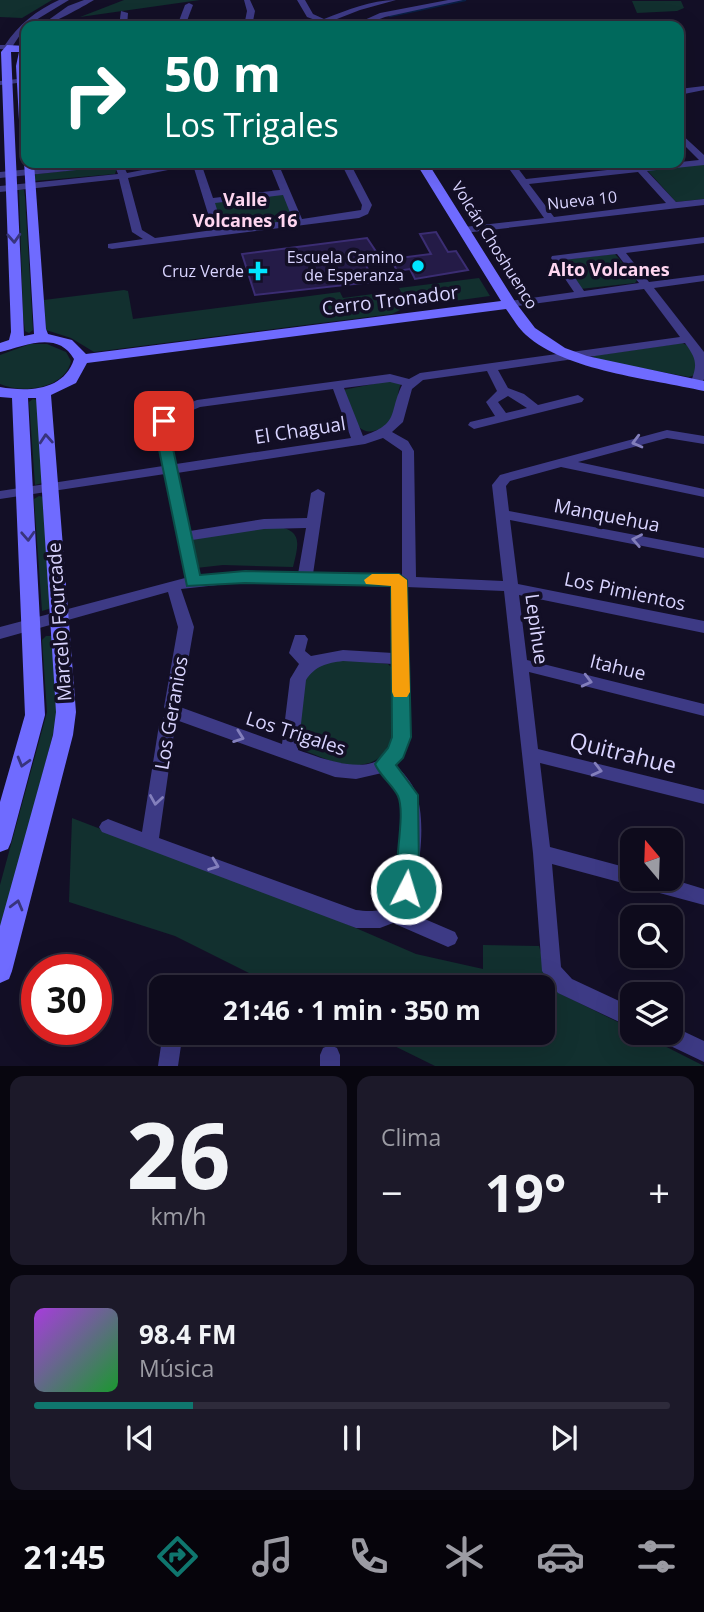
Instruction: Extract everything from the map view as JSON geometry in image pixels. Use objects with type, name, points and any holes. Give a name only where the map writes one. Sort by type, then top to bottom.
[{"type":"street","points":[[33,21],[65,0]]},
{"type":"street","points":[[52,21],[90,0]]},
{"type":"street","points":[[301,0],[310,15],[321,21]]},
{"type":"street","points":[[326,21],[358,8],[390,0]]},
{"type":"street","points":[[368,21],[383,15],[459,0]]},
{"type":"street","points":[[247,1],[251,12],[249,21]]},
{"type":"street","points":[[183,21],[189,5]]},
{"type":"street","points":[[123,21],[124,13]]},
{"type":"street","points":[[16,341],[18,332],[6,188],[3,48],[21,31]]},
{"type":"street","points":[[3,48],[21,47]]},
{"type":"street","points":[[684,92],[702,91]]},
{"type":"street","points":[[684,140],[704,161]]},
{"type":"street","points":[[684,163],[704,161]]},
{"type":"street","points":[[6,174],[74,168]]},
{"type":"street","points":[[120,168],[136,232],[145,238],[156,239]]},
{"type":"street","points":[[6,188],[29,173],[123,176],[165,168]]},
{"type":"street","points":[[199,168],[219,233]]},
{"type":"street","points":[[276,168],[299,223]]},
{"type":"street","points":[[112,246],[348,218],[365,212],[367,205],[348,168]]},
{"type":"street","name":"Volcán Choshuenco","points":[[425,168],[510,304],[530,331],[570,355],[617,369],[700,385]]},
{"type":"street","points":[[513,168],[551,220]]},
{"type":"street","points":[[523,182],[624,168]]},
{"type":"street","points":[[640,168],[674,206]]},
{"type":"street","points":[[29,173],[39,330],[43,338]]},
{"type":"street","points":[[209,201],[286,192]]},
{"type":"street","name":"Nueva 10","points":[[464,230],[704,202]]},
{"type":"street","points":[[580,295],[556,258],[704,240]]},
{"type":"street","points":[[619,250],[701,358],[700,385]]},
{"type":"street","name":"Cerro Tronador","points":[[80,359],[704,278]]},
{"type":"street","points":[[0,348],[16,341],[43,338],[69,344],[80,359],[77,372],[71,378],[43,392],[20,395],[0,392]]},
{"type":"street","points":[[393,914],[402,902],[408,879],[409,800],[406,790],[384,764],[396,752],[402,737],[400,659],[408,451],[403,444],[384,433],[400,418],[404,391],[409,383],[429,375],[688,339]]},
{"type":"street","points":[[489,366],[504,393]]},
{"type":"street","points":[[193,581],[162,430],[169,416],[197,404],[394,378],[409,383]]},
{"type":"street","points":[[337,385],[358,441]]},
{"type":"street","name":"Marcelo Fourcade","points":[[2,956],[66,712],[43,392]]},
{"type":"street","points":[[503,418],[492,402],[495,397],[504,393],[522,396],[535,410]]},
{"type":"street","name":"Marcelo Fourcade","points":[[0,842],[34,715],[20,395]]},
{"type":"street","points":[[155,397],[157,409],[169,416]]},
{"type":"street","points":[[474,425],[578,399]]},
{"type":"street","name":"El Chagual","points":[[0,495],[358,441],[384,433]]},
{"type":"street","name":"Lepihue","points":[[620,1012],[565,986],[552,971],[542,853],[499,485],[505,478],[667,434],[704,440]]},
{"type":"street","points":[[560,463],[704,493]]},
{"type":"street","points":[[305,578],[318,493]]},
{"type":"street","name":"Manquehua","points":[[503,514],[704,553]]},
{"type":"street","points":[[183,537],[264,524],[314,523]]},
{"type":"street","name":"Los Pimientos","points":[[0,633],[193,581],[226,578],[486,583],[704,627]]},
{"type":"street","name":"Los Geranios","points":[[150,841],[167,725],[175,713],[172,707],[186,626],[173,586]]},
{"type":"street","points":[[300,639],[298,653],[309,664]]},
{"type":"street","points":[[289,754],[298,679],[309,664],[328,656],[400,659]]},
{"type":"street","name":"Itahue","points":[[521,664],[704,709]]},
{"type":"street","name":"Los Trigales","points":[[175,713],[344,772],[367,771],[384,764]]},
{"type":"street","name":"Quitrahue","points":[[531,754],[704,797]]},
{"type":"street","points":[[108,827],[356,919],[370,920],[393,914],[448,938]]},
{"type":"street","points":[[542,853],[620,874]]},
{"type":"street","points":[[682,891],[704,897]]},
{"type":"street","points":[[683,1042],[704,1052]]},
{"type":"street","points":[[168,1066],[171,1045]]},
{"type":"green space","points":[[0,0],[52,0],[22,18],[0,17]]},
{"type":"green space","points":[[124,0],[200,0],[80,17]]},
{"type":"green space","points":[[632,1],[681,1],[684,8],[677,11],[637,13]]},
{"type":"green space","points":[[704,165],[704,199],[676,202],[647,170],[684,168],[684,166]]},
{"type":"green space","points":[[117,168],[115,174],[34,181],[34,175]]},
{"type":"green space","points":[[19,189],[24,190],[25,197],[33,330],[29,333],[25,331],[23,315]]},
{"type":"green space","points":[[284,194],[295,221],[221,229],[212,202]]},
{"type":"green space","points":[[615,254],[637,280],[635,283],[580,289],[561,260]]},
{"type":"green space","points":[[479,278],[490,296],[409,307],[399,288]]},
{"type":"green space","points":[[128,291],[133,319],[340,292],[343,298],[388,292],[400,310],[392,314],[94,352],[71,338],[46,330],[44,300]]},
{"type":"green space","points":[[682,343],[696,355],[695,375],[689,377],[602,361],[592,356]]},
{"type":"green space","points":[[30,344],[47,344],[66,352],[71,361],[67,370],[60,378],[42,387],[20,389],[0,384],[0,355]]},
{"type":"green space","points":[[393,380],[401,384],[393,415],[382,428],[365,431],[351,415],[343,390]]},
{"type":"green space","points":[[37,400],[43,483],[35,485],[29,402]]},
{"type":"green space","points":[[44,497],[52,608],[42,611],[34,499]]},
{"type":"green space","points":[[274,526],[290,531],[297,539],[293,567],[223,565],[196,568],[190,539]]},
{"type":"green space","points":[[46,636],[52,636],[57,719],[0,935],[0,885],[47,712],[42,640]]},
{"type":"green space","points":[[352,660],[388,664],[391,667],[394,714],[389,745],[381,756],[369,763],[345,765],[300,749],[297,741],[305,674],[320,662]]},
{"type":"green space","points":[[72,818],[335,919],[416,954],[483,969],[483,945],[539,946],[548,975],[253,975],[175,936],[69,902]]},
{"type":"green space","points":[[555,989],[620,1023],[620,1045],[663,1045],[704,1066],[435,1066],[392,1045],[555,1045]]},
{"type":"building","name":"Escuela Camino de Esperanza","points":[[436,232],[448,252],[456,251],[468,270],[415,279],[410,269],[397,271],[391,259],[431,254],[420,234]]},
{"type":"building","points":[[367,238],[377,253],[362,255],[373,282],[255,295],[242,254]]},
{"type":"waterway","points":[[390,16],[465,0]]},
{"type":"slow traffic","points":[[372,580],[399,580],[401,692]]},
{"type":"place","name":"Escuela Camino de Esperanza","points":[[418,266]]},
{"type":"place","name":"Cruz Verde","points":[[258,271]]},
{"type":"district","name":"Valle Volcanes 16","points":[[245,210]]},
{"type":"district","name":"Alto Volcanes","points":[[609,270]]},
{"type":"route","points":[[164,421],[162,430],[193,581],[245,577],[399,580],[402,737],[392,758],[384,764],[406,790],[409,800],[409,869],[406,889]]}]
